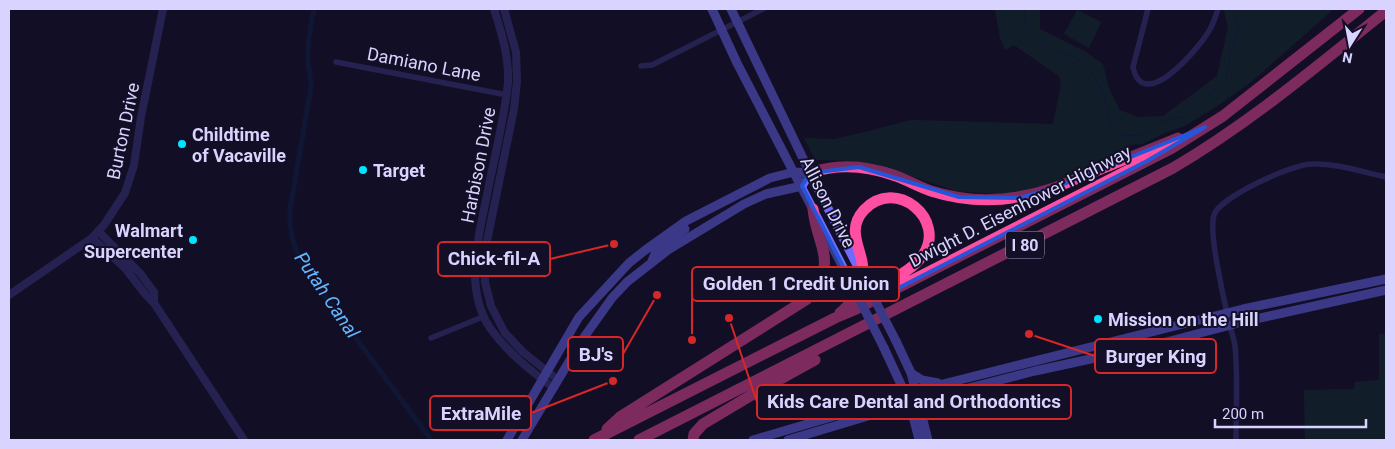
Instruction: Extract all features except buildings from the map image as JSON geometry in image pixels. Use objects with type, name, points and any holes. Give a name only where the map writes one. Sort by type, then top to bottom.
[{"type":"highway","name":"Dwight D. Eisenhower Highway","points":[[596,439],[835,318],[869,303],[1147,161],[1223,116],[1359,9]]},
{"type":"highway","name":"Dwight D. Eisenhower Highway","points":[[639,440],[1149,182],[1200,153],[1260,111],[1386,11]]},
{"type":"highway","points":[[810,174],[834,167],[859,167],[876,170],[929,190],[959,197],[990,200],[1020,198],[1054,188],[1205,127]]},
{"type":"highway","points":[[835,318],[851,303],[916,263],[925,253],[928,243],[928,230],[925,218],[920,210],[910,202],[899,198],[887,198],[875,202],[864,210],[855,235],[864,266],[862,275]]},
{"type":"highway","points":[[596,439],[620,417],[807,299],[818,286],[824,260],[823,245],[814,220],[813,208]]},
{"type":"highway","points":[[693,440],[694,434],[704,424],[829,352],[846,336]]},
{"type":"main road","name":"Allison Drive","points":[[712,9],[737,63],[884,348],[904,394],[914,403],[928,440]]},
{"type":"main road","name":"Allison Drive","points":[[730,9],[810,174],[911,373],[916,391],[914,403],[919,440]]},
{"type":"main road","points":[[507,440],[579,318],[608,285],[644,250],[698,215],[770,178],[794,172],[810,174],[802,186],[766,194],[744,204],[668,250],[627,282],[612,298],[582,340],[522,440]]},
{"type":"main road","points":[[652,261],[658,247],[695,222],[698,215]]},
{"type":"main road","points":[[612,298],[614,288],[641,261],[644,250]]},
{"type":"main road","points":[[753,440],[887,401],[904,394],[1228,313],[1386,279]]},
{"type":"main road","points":[[791,439],[914,403],[1035,371],[1155,345],[1230,325],[1386,290]]},
{"type":"main road","points":[[911,373],[930,382],[944,384]]},
{"type":"main road","points":[[791,439],[797,432],[816,426],[824,420]]},
{"type":"main road","points":[[772,440],[786,436],[791,433],[792,429]]},
{"type":"street","name":"Burton Drive","points":[[9,295],[92,238],[125,193],[133,170],[141,117],[163,9]]},
{"type":"street","name":"Harbison Drive","points":[[494,9],[505,44],[507,95],[476,250],[475,277],[479,298],[489,327],[506,347],[542,379],[556,384]]},
{"type":"street","name":"Harbison Drive","points":[[504,9],[516,52],[517,82],[514,109],[486,251],[485,282],[491,306],[505,333],[523,352],[547,370],[556,384]]},
{"type":"street","points":[[641,66],[652,65],[763,9]]},
{"type":"street","points":[[1148,9],[1143,33],[1134,56],[1133,69],[1141,82],[1145,84],[1153,84],[1170,76],[1206,37],[1218,9]]},
{"type":"street","name":"Damiano Lane","points":[[336,62],[507,95]]},
{"type":"street","points":[[1236,440],[1235,347],[1212,227],[1214,215],[1220,205],[1231,197],[1295,167],[1309,164],[1326,165],[1386,177]]},
{"type":"street","points":[[98,231],[140,273],[154,292],[154,303]]},
{"type":"street","points":[[92,238],[125,268],[154,303],[244,440]]},
{"type":"street","points":[[430,338],[485,316]]},
{"type":"highlighted area","points":[[1205,127],[1147,161],[875,300],[871,291],[859,298],[834,251],[802,186],[810,173],[859,167],[959,197],[1020,198],[1054,188]]},
{"type":"green space","points":[[995,9],[1040,9],[1040,29],[1086,52],[1103,64],[1109,88],[1120,110],[1138,117],[1163,116],[1217,76],[1228,27],[1225,9],[1334,9],[1251,82],[1213,109],[1184,126],[1143,144],[1131,145],[1114,162],[1081,170],[1020,196],[956,191],[905,174],[852,161],[815,160],[804,138],[834,139],[911,120],[1053,124],[1061,84],[1059,76],[1014,45],[1005,50],[1000,38]]},
{"type":"green space","points":[[1077,10],[1101,22],[1089,48],[1064,34]]},
{"type":"green space","points":[[1379,334],[1386,334],[1386,440],[1305,440],[1304,390],[1354,389],[1355,382],[1379,380]]},
{"type":"waterway","name":"Putah Canal","points":[[314,9],[308,53],[311,87],[290,209],[293,241],[306,270],[431,440]]},
{"type":"waterway","points":[[1024,9],[1026,27],[1036,41],[1051,50],[1074,57],[1088,66],[1102,90],[1112,127],[1118,134],[1137,136],[1151,131],[1164,121],[1186,116],[1199,102],[1226,80],[1231,51],[1239,28],[1234,9]]},
{"type":"place","name":"Childtime of Vacaville","points":[[182,144]]},
{"type":"place","name":"Target","points":[[363,170]]},
{"type":"place","name":"Walmart Supercenter","points":[[193,240]]},
{"type":"place","name":"Chick-fil-A","points":[[614,244]]},
{"type":"place","name":"BJ's","points":[[657,295]]},
{"type":"place","name":"Kids Care Dental and Orthodontics","points":[[729,318]]},
{"type":"place","name":"Mission on the Hill","points":[[1098,319]]},
{"type":"place","name":"Burger King","points":[[1029,334]]},
{"type":"place","name":"Golden 1 Credit Union","points":[[692,340]]},
{"type":"place","name":"ExtraMile","points":[[613,381]]}]
